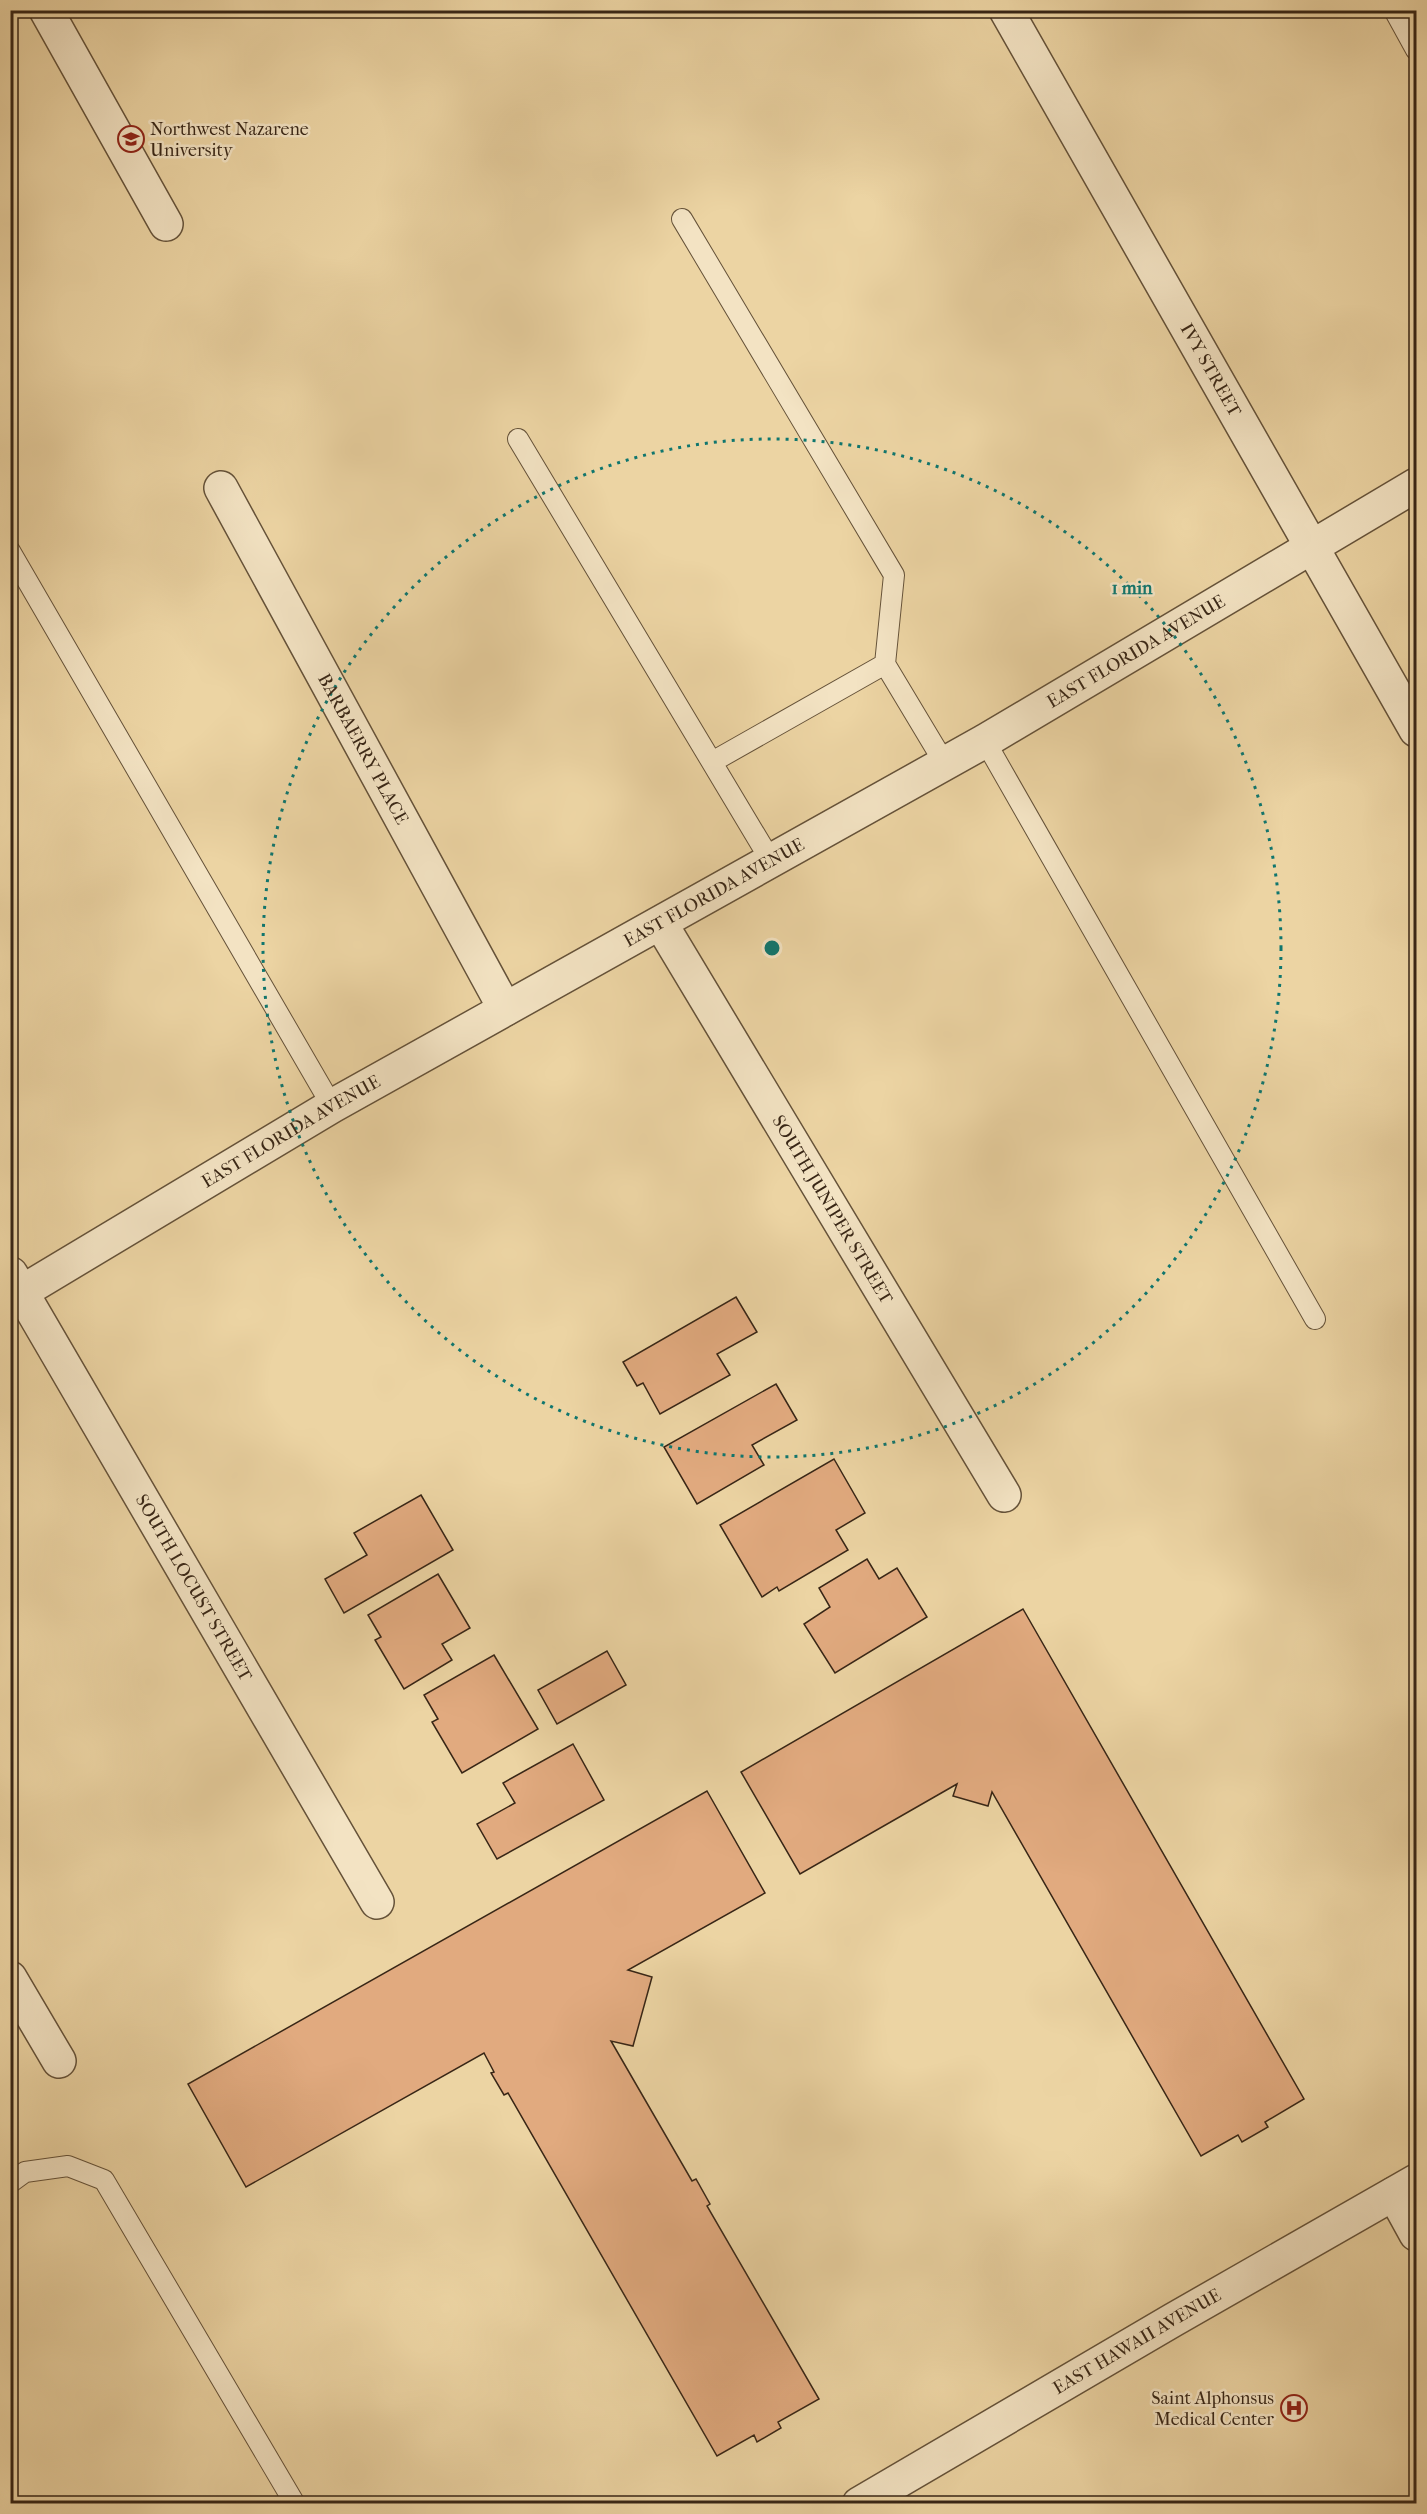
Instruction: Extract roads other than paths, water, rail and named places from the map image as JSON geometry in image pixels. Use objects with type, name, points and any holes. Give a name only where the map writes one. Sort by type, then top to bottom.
[{"type":"street","points":[[46,10],[166,224]]},
{"type":"street","name":"IVY STREET","points":[[1006,10],[1416,730]]},
{"type":"street","name":"EAST FLORIDA AVENUE","points":[[14,1288],[332,1106],[986,741],[1416,485]]},
{"type":"street","name":"BARBAERRY PLACE","points":[[221,488],[505,1009]]},
{"type":"street","name":"SOUTH JUNIPER STREET","points":[[661,924],[1004,1495]]},
{"type":"street","name":"SOUTH LOCUST STREET","points":[[14,1288],[377,1902]]},
{"type":"street","points":[[10,1978],[59,2061]]},
{"type":"street","points":[[1405,2188],[1416,2234]]},
{"type":"street","name":"EAST HAWAII AVENUE","points":[[859,2504],[1405,2188]]},
{"type":"lane","points":[[1394,10],[1416,50]]},
{"type":"lane","points":[[682,219],[894,575],[885,664],[945,764]]},
{"type":"lane","points":[[518,439],[771,861]]},
{"type":"lane","points":[[10,551],[332,1106]]},
{"type":"lane","points":[[712,762],[885,664]]},
{"type":"lane","points":[[986,741],[1315,1319]]},
{"type":"lane","points":[[10,2183],[25,2172],[68,2166],[104,2180],[295,2504]]},
{"type":"place","name":"Northwest Nazarene University","points":[[131,139]]},
{"type":"place","name":"Saint Alphonsus Medical Center","points":[[1294,2408]]}]
